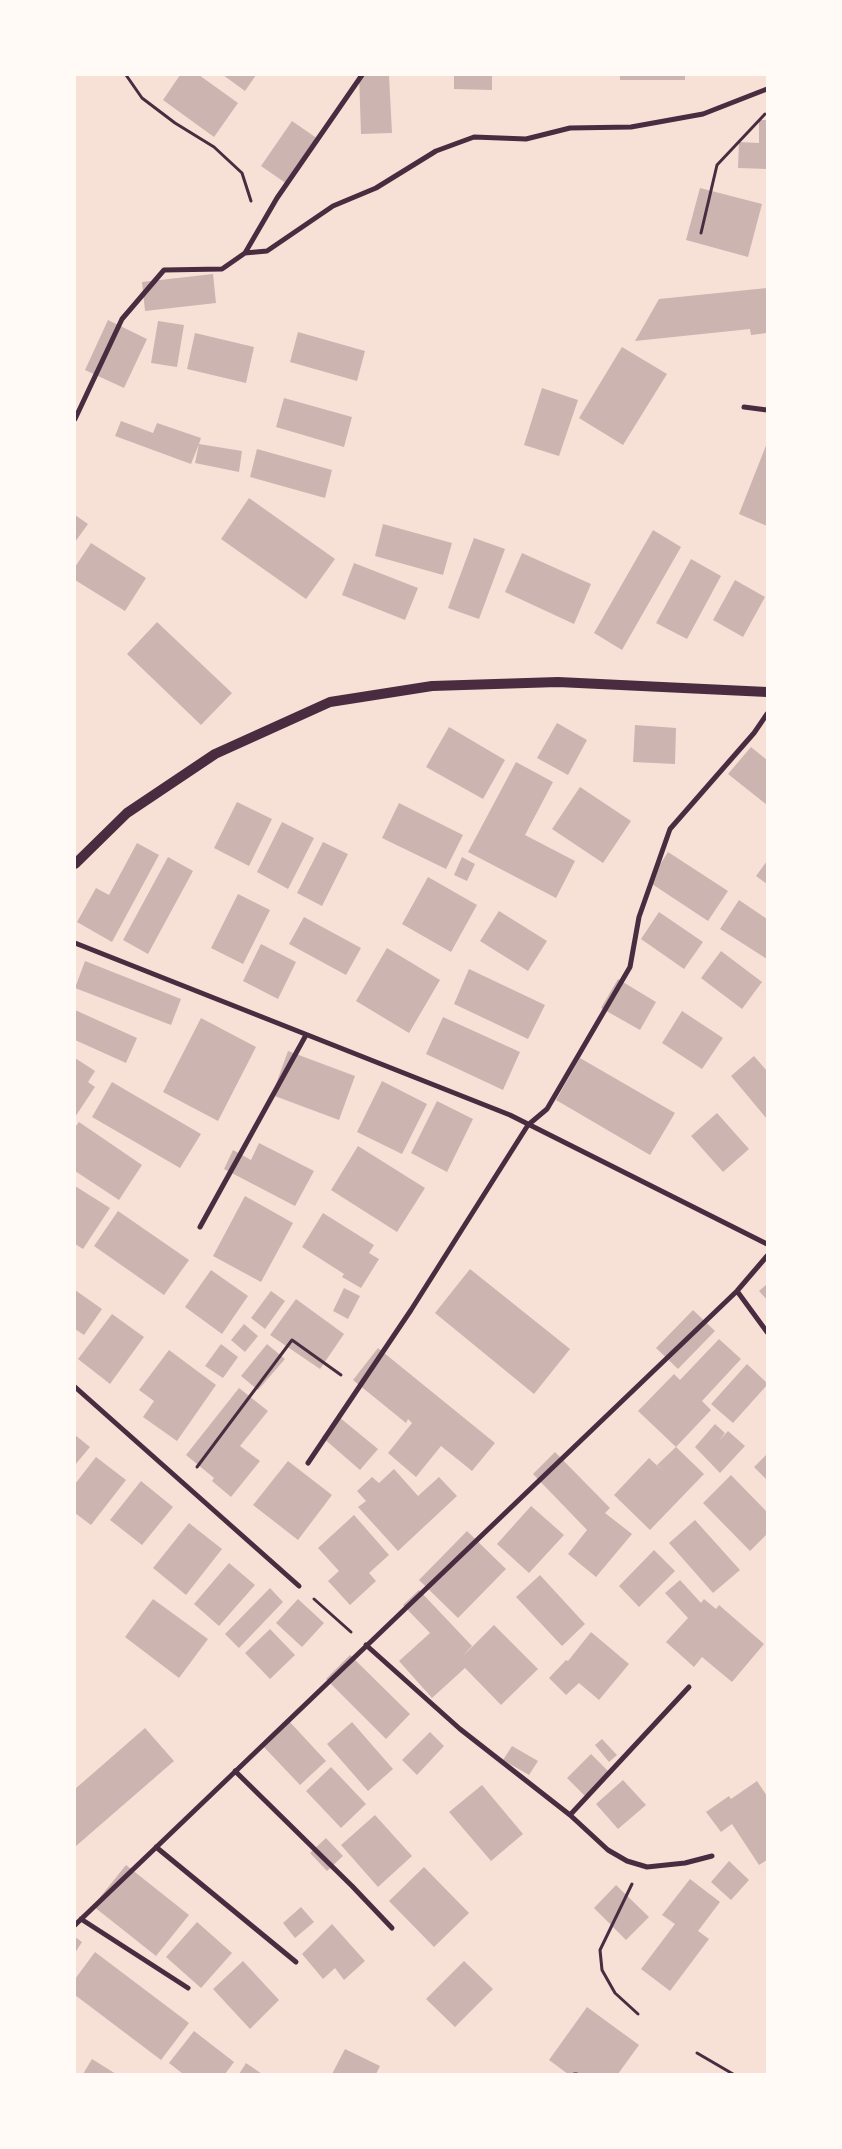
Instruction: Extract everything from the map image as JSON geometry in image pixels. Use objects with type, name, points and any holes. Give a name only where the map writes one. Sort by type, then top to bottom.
[{"type":"main road","points":[[75,864],[127,813],[215,754],[330,702],[432,686],[558,682],[767,692]]},
{"type":"street","points":[[75,419],[122,319],[164,270],[222,269],[245,253],[277,198],[362,75]]},
{"type":"street","points":[[245,253],[268,251],[333,206],[376,188],[436,151],[474,136],[526,139],[570,128],[630,127],[703,114],[767,89]]},
{"type":"street","points":[[744,407],[767,410]]},
{"type":"street","points":[[308,1463],[411,1310],[528,1125],[547,1109],[630,967],[640,917],[670,829],[754,733],[767,714]]},
{"type":"street","points":[[75,942],[510,1116],[767,1244]]},
{"type":"street","points":[[200,1227],[306,1035]]},
{"type":"street","points":[[75,1924],[737,1291],[767,1256]]},
{"type":"street","points":[[737,1291],[767,1332]]},
{"type":"street","points":[[75,1387],[299,1586]]},
{"type":"street","points":[[366,1645],[460,1729],[570,1815],[608,1850],[628,1861],[647,1867],[686,1864],[712,1856]]},
{"type":"street","points":[[570,1815],[689,1687]]},
{"type":"street","points":[[235,1772],[352,1886],[392,1928]]},
{"type":"street","points":[[156,1847],[296,1962]]},
{"type":"street","points":[[81,1919],[188,1988]]},
{"type":"path","points":[[126,75],[142,98],[175,123],[214,147],[242,173],[252,203]]},
{"type":"path","points":[[702,233],[717,165],[767,112]]},
{"type":"path","points":[[184,1484],[292,1340],[358,1387]]},
{"type":"path","points":[[299,1586],[366,1645]]},
{"type":"path","points":[[638,2014],[615,1992],[602,1970],[600,1950],[641,1865]]},
{"type":"path","points":[[697,2053],[733,2074]]},
{"type":"building","points":[[180,75],[199,75],[238,103],[214,137],[163,100]]},
{"type":"building","points":[[223,75],[256,75],[245,91]]},
{"type":"building","points":[[359,75],[389,75],[392,133],[361,134]]},
{"type":"building","points":[[454,75],[492,75],[492,90],[454,89]]},
{"type":"building","points":[[620,75],[685,75],[685,80],[620,80]]},
{"type":"building","points":[[759,120],[767,120],[767,169],[738,168],[739,142],[759,143]]},
{"type":"building","points":[[292,121],[318,139],[287,184],[261,166]]},
{"type":"building","points":[[700,188],[762,204],[748,257],[686,240]]},
{"type":"building","points":[[213,274],[216,303],[145,311],[142,282]]},
{"type":"building","points":[[767,288],[767,333],[751,335],[750,329],[635,341],[659,299]]},
{"type":"building","points":[[108,320],[147,339],[124,388],[85,370]]},
{"type":"building","points":[[158,321],[184,325],[177,367],[151,363]]},
{"type":"building","points":[[298,332],[365,351],[357,381],[290,362]]},
{"type":"building","points":[[195,333],[254,347],[246,383],[187,369]]},
{"type":"building","points":[[622,347],[667,374],[623,445],[579,418]]},
{"type":"building","points":[[542,388],[578,400],[559,456],[524,445]]},
{"type":"building","points":[[284,398],[352,417],[344,447],[276,427]]},
{"type":"building","points":[[121,421],[153,433],[157,423],[201,438],[191,464],[115,436]]},
{"type":"building","points":[[767,443],[767,526],[739,514]]},
{"type":"building","points":[[199,444],[242,451],[239,472],[195,463]]},
{"type":"building","points":[[257,449],[332,470],[325,498],[250,477]]},
{"type":"building","points":[[249,498],[335,559],[306,599],[221,539]]},
{"type":"building","points":[[75,515],[88,524],[75,542]]},
{"type":"building","points":[[383,524],[452,543],[443,575],[375,556]]},
{"type":"building","points":[[653,530],[681,547],[622,650],[594,633]]},
{"type":"building","points":[[474,538],[505,549],[479,619],[448,608]]},
{"type":"building","points":[[91,543],[146,578],[125,611],[75,580],[75,567]]},
{"type":"building","points":[[522,553],[591,584],[574,624],[505,592]]},
{"type":"building","points":[[691,559],[721,576],[687,639],[656,623]]},
{"type":"building","points":[[354,563],[418,588],[405,620],[342,595]]},
{"type":"building","points":[[735,580],[765,597],[743,637],[713,620]]},
{"type":"building","points":[[157,622],[232,693],[201,725],[127,654]]},
{"type":"building","points":[[557,723],[587,740],[568,775],[537,758]]},
{"type":"building","points":[[635,725],[676,728],[675,764],[633,762]]},
{"type":"building","points":[[449,727],[505,760],[483,799],[426,767]]},
{"type":"building","points":[[751,747],[767,760],[767,805],[728,774]]},
{"type":"building","points":[[516,762],[553,782],[525,835],[575,861],[556,898],[468,852]]},
{"type":"building","points":[[580,787],[631,821],[603,863],[552,829]]},
{"type":"building","points":[[237,802],[272,819],[249,866],[214,848]]},
{"type":"building","points":[[399,803],[463,835],[446,869],[382,838]]},
{"type":"building","points":[[282,822],[314,838],[288,889],[257,872]]},
{"type":"building","points":[[323,842],[348,854],[322,906],[297,893]]},
{"type":"building","points":[[137,843],[159,855],[112,942],[77,922],[96,888],[109,895]]},
{"type":"building","points":[[668,852],[728,891],[708,921],[649,882]]},
{"type":"building","points":[[168,857],[193,871],[148,954],[123,940]]},
{"type":"building","points":[[462,857],[475,864],[467,881],[454,875]]},
{"type":"building","points":[[767,861],[767,884],[756,876]]},
{"type":"building","points":[[428,877],[477,905],[451,952],[402,924]]},
{"type":"building","points":[[238,894],[270,910],[243,964],[211,948]]},
{"type":"building","points":[[739,900],[767,919],[767,959],[720,929]]},
{"type":"building","points":[[499,911],[547,941],[528,971],[480,941]]},
{"type":"building","points":[[659,912],[703,942],[684,969],[641,939]]},
{"type":"building","points":[[304,917],[361,948],[346,975],[289,944]]},
{"type":"building","points":[[261,944],[296,962],[278,999],[243,981]]},
{"type":"building","points":[[387,948],[440,980],[409,1033],[356,1001]]},
{"type":"building","points":[[721,951],[762,982],[742,1009],[701,978]]},
{"type":"building","points":[[85,961],[181,999],[171,1025],[75,988]]},
{"type":"building","points":[[469,969],[545,1005],[528,1039],[454,1004]]},
{"type":"building","points":[[618,979],[656,1002],[640,1030],[601,1008]]},
{"type":"building","points":[[75,1010],[137,1038],[126,1063],[75,1040]]},
{"type":"building","points":[[682,1011],[723,1038],[702,1069],[662,1043]]},
{"type":"building","points":[[443,1017],[520,1052],[503,1090],[426,1054]]},
{"type":"building","points":[[201,1018],[256,1047],[218,1121],[163,1092]]},
{"type":"building","points":[[288,1051],[355,1076],[339,1120],[272,1095]]},
{"type":"building","points":[[754,1056],[767,1071],[767,1119],[731,1076]]},
{"type":"building","points":[[75,1058],[95,1071],[88,1082],[95,1087],[75,1117]]},
{"type":"building","points":[[580,1058],[675,1113],[650,1155],[556,1100]]},
{"type":"building","points":[[382,1081],[427,1104],[402,1154],[357,1132]]},
{"type":"building","points":[[112,1082],[201,1134],[180,1168],[92,1117]]},
{"type":"building","points":[[437,1101],[473,1119],[447,1172],[411,1153]]},
{"type":"building","points":[[717,1113],[749,1149],[723,1172],[691,1136]]},
{"type":"building","points":[[79,1122],[142,1165],[119,1200],[75,1171],[75,1127]]},
{"type":"building","points":[[259,1143],[314,1171],[295,1206],[224,1169],[233,1150],[251,1160]]},
{"type":"building","points":[[358,1146],[425,1188],[397,1232],[331,1190]]},
{"type":"building","points":[[75,1186],[110,1208],[83,1249],[75,1244]]},
{"type":"building","points":[[245,1196],[293,1223],[261,1282],[213,1256]]},
{"type":"building","points":[[118,1211],[189,1260],[164,1295],[94,1246]]},
{"type":"building","points":[[323,1213],[374,1245],[369,1253],[379,1259],[361,1288],[342,1277],[344,1274],[302,1247]]},
{"type":"building","points":[[470,1269],[570,1349],[534,1394],[435,1313]]},
{"type":"building","points":[[211,1270],[248,1296],[222,1334],[185,1307]]},
{"type":"building","points":[[767,1284],[767,1300],[759,1291]]},
{"type":"building","points":[[344,1288],[360,1296],[348,1319],[333,1311]]},
{"type":"building","points":[[75,1290],[102,1309],[84,1335],[75,1329]]},
{"type":"building","points":[[271,1291],[285,1301],[265,1329],[251,1318]]},
{"type":"building","points":[[296,1299],[344,1334],[320,1369],[270,1335]]},
{"type":"building","points":[[693,1310],[715,1331],[678,1369],[656,1348]]},
{"type":"building","points":[[112,1314],[144,1337],[110,1384],[78,1359]]},
{"type":"building","points":[[244,1324],[258,1336],[245,1352],[231,1340]]},
{"type":"building","points":[[719,1339],[741,1359],[702,1401],[711,1410],[676,1447],[638,1411],[674,1374],[680,1380]]},
{"type":"building","points":[[221,1344],[238,1357],[223,1378],[205,1366]]},
{"type":"building","points":[[267,1344],[285,1359],[258,1390],[241,1376]]},
{"type":"building","points":[[378,1348],[495,1443],[472,1471],[441,1446],[416,1477],[388,1453],[412,1423],[408,1419],[406,1423],[353,1380]]},
{"type":"building","points":[[169,1350],[216,1385],[177,1441],[143,1417],[154,1401],[139,1390]]},
{"type":"building","points":[[747,1364],[767,1385],[733,1423],[711,1404]]},
{"type":"building","points":[[239,1388],[268,1411],[240,1446],[260,1461],[231,1497],[212,1481],[214,1478],[186,1455]]},
{"type":"building","points":[[339,1417],[378,1449],[360,1470],[322,1437]]},
{"type":"building","points":[[715,1424],[725,1433],[719,1441],[728,1431],[745,1446],[720,1473],[695,1447]]},
{"type":"building","points":[[75,1435],[90,1447],[75,1465]]},
{"type":"building","points":[[676,1447],[704,1474],[650,1530],[614,1495],[649,1458],[664,1472],[657,1465]]},
{"type":"building","points":[[555,1452],[610,1508],[605,1513],[632,1534],[596,1577],[568,1554],[587,1530],[533,1474]]},
{"type":"building","points":[[767,1454],[767,1480],[754,1467]]},
{"type":"building","points":[[96,1457],[126,1480],[91,1525],[75,1513],[75,1484]]},
{"type":"building","points":[[288,1461],[332,1495],[298,1540],[253,1505]]},
{"type":"building","points":[[394,1469],[418,1496],[439,1477],[457,1496],[398,1551],[358,1507],[366,1501],[357,1491],[372,1477],[379,1483]]},
{"type":"building","points":[[731,1475],[767,1512],[767,1534],[750,1551],[703,1503]]},
{"type":"building","points":[[141,1481],[173,1507],[142,1545],[110,1520]]},
{"type":"building","points":[[531,1506],[564,1535],[529,1573],[497,1544]]},
{"type":"building","points":[[354,1515],[389,1555],[369,1573],[376,1581],[350,1605],[328,1581],[339,1571],[318,1548]]},
{"type":"building","points":[[695,1520],[740,1570],[713,1593],[669,1543]]},
{"type":"building","points":[[189,1523],[222,1549],[186,1595],[153,1568]]},
{"type":"building","points":[[467,1531],[506,1569],[458,1618],[419,1580]]},
{"type":"building","points":[[654,1550],[675,1571],[639,1607],[619,1586]]},
{"type":"building","points":[[229,1563],[255,1585],[219,1626],[194,1604]]},
{"type":"building","points":[[540,1575],[585,1624],[562,1646],[516,1597]]},
{"type":"building","points":[[680,1580],[701,1603],[704,1599],[716,1609],[719,1605],[764,1644],[732,1682],[702,1657],[694,1667],[666,1642],[688,1618],[665,1593]]},
{"type":"building","points":[[270,1588],[283,1602],[239,1648],[225,1634]]},
{"type":"building","points":[[419,1590],[472,1646],[462,1657],[494,1625],[538,1669],[501,1705],[465,1668],[432,1698],[399,1661],[430,1633],[403,1605]]},
{"type":"building","points":[[153,1599],[208,1639],[179,1678],[125,1637]]},
{"type":"building","points":[[298,1599],[324,1623],[302,1647],[276,1623]]},
{"type":"building","points":[[270,1629],[295,1655],[270,1679],[245,1653]]},
{"type":"building","points":[[591,1632],[629,1664],[599,1700],[579,1683],[566,1695],[549,1678],[566,1660],[568,1661]]},
{"type":"building","points":[[350,1655],[410,1714],[386,1739],[326,1679]]},
{"type":"building","points":[[288,1720],[326,1761],[300,1785],[262,1745]]},
{"type":"building","points":[[352,1722],[393,1769],[368,1791],[327,1744]]},
{"type":"building","points":[[145,1728],[174,1761],[76,1846],[75,1789]]},
{"type":"building","points":[[430,1732],[444,1746],[417,1775],[402,1760]]},
{"type":"building","points":[[602,1739],[617,1755],[609,1762],[595,1745]]},
{"type":"building","points":[[512,1746],[538,1761],[529,1775],[503,1760]]},
{"type":"building","points":[[591,1754],[610,1773],[586,1797],[567,1778]]},
{"type":"building","points":[[331,1767],[366,1804],[341,1828],[306,1791]]},
{"type":"building","points":[[623,1780],[646,1805],[618,1829],[596,1804]]},
{"type":"building","points":[[757,1781],[767,1796],[767,1860],[759,1865],[732,1824],[721,1832],[706,1812],[729,1796],[731,1799]]},
{"type":"building","points":[[482,1785],[523,1834],[491,1861],[449,1812]]},
{"type":"building","points":[[375,1815],[412,1856],[378,1887],[341,1845]]},
{"type":"building","points":[[326,1838],[343,1856],[327,1871],[310,1853]]},
{"type":"building","points":[[729,1861],[749,1880],[731,1900],[711,1882]]},
{"type":"building","points":[[126,1865],[189,1915],[156,1956],[93,1906]]},
{"type":"building","points":[[424,1867],[469,1913],[434,1947],[389,1901]]},
{"type":"building","points":[[690,1879],[720,1902],[698,1931],[709,1939],[670,1991],[641,1969],[675,1924],[662,1915]]},
{"type":"building","points":[[616,1885],[649,1917],[626,1940],[594,1908]]},
{"type":"building","points":[[301,1907],[314,1922],[295,1938],[283,1923]]},
{"type":"building","points":[[197,1922],[232,1953],[201,1988],[166,1957]]},
{"type":"building","points":[[332,1924],[365,1961],[344,1980],[335,1968],[323,1979],[302,1954]]},
{"type":"building","points":[[75,1937],[82,1942],[75,1953]]},
{"type":"building","points":[[95,1952],[189,2023],[161,2060],[75,1995],[75,1979]]},
{"type":"building","points":[[243,1961],[279,2000],[250,2029],[213,1989]]},
{"type":"building","points":[[464,1961],[493,1989],[455,2027],[426,1999]]},
{"type":"building","points":[[587,2007],[639,2045],[618,2074],[568,2074],[549,2060]]},
{"type":"building","points":[[194,2031],[234,2062],[225,2074],[183,2074],[169,2063]]},
{"type":"building","points":[[345,2049],[380,2066],[376,2074],[332,2074]]},
{"type":"building","points":[[92,2059],[116,2074],[83,2074]]},
{"type":"building","points":[[246,2063],[262,2074],[239,2074]]}]
